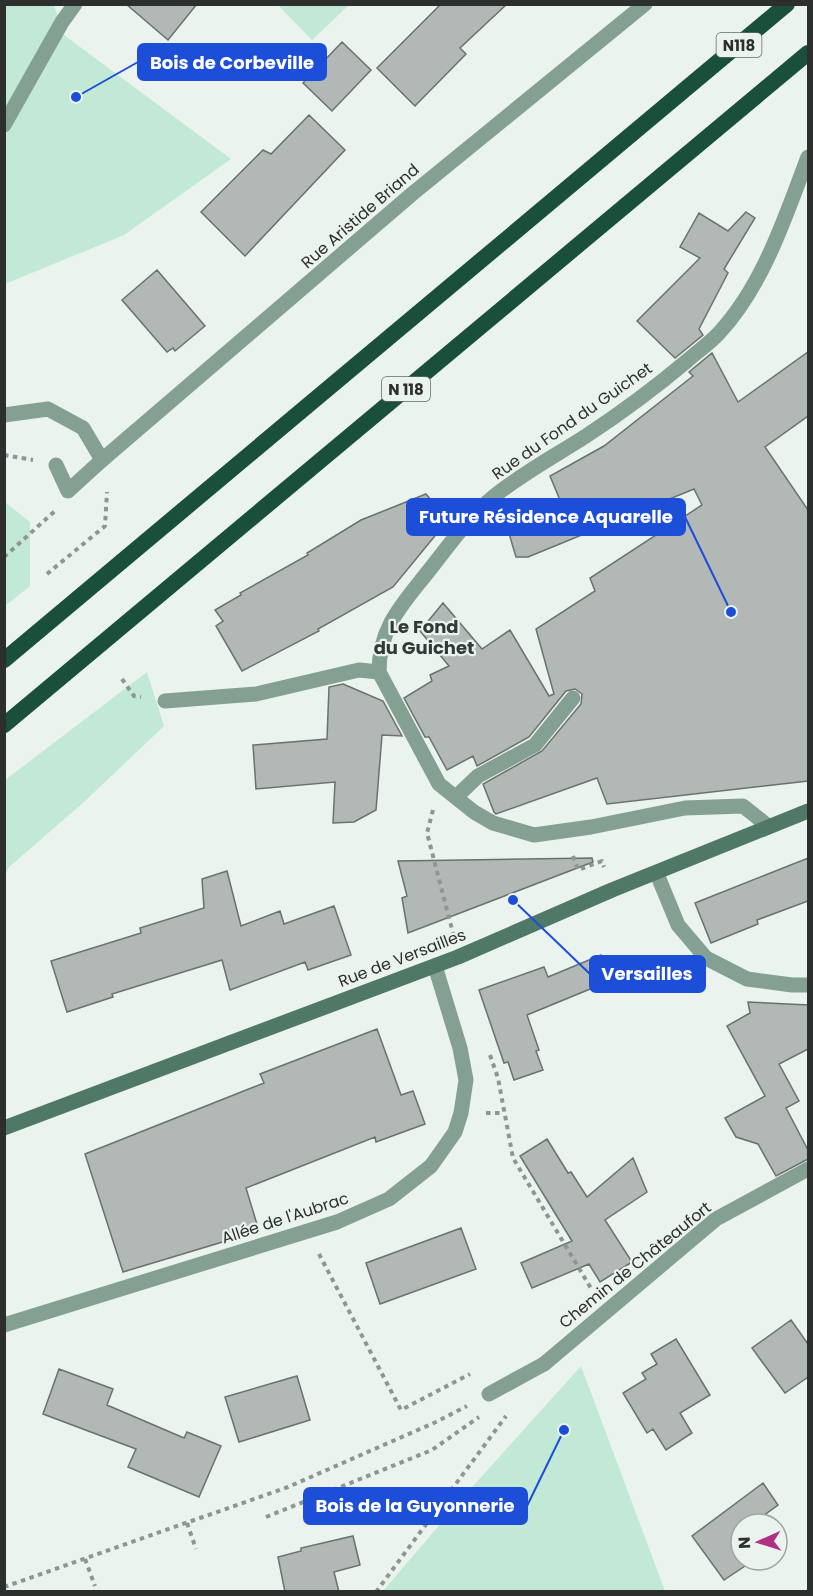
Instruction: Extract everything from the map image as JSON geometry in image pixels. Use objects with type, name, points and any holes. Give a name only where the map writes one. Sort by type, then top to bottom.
[{"type":"highway","name":"N118","points":[[4,660],[787,4]]},
{"type":"highway","name":"N 118","points":[[4,725],[808,53]]},
{"type":"main road","name":"Rue de Versailles","points":[[4,1128],[435,966],[612,890],[657,874],[808,811]]},
{"type":"street","points":[[4,125],[62,22],[75,4]]},
{"type":"street","name":"Rue Aristide Briand","points":[[68,491],[412,194],[645,4]]},
{"type":"street","name":"Rue du Fond du Guichet","points":[[379,672],[383,636],[403,603],[490,499],[598,427],[676,370],[718,334],[743,302],[769,254],[808,156]]},
{"type":"street","points":[[4,415],[48,409],[83,428],[102,460]]},
{"type":"street","points":[[56,465],[68,491]]},
{"type":"street","points":[[165,701],[256,694],[359,670],[379,672],[439,784],[474,812],[493,823],[534,835],[591,827],[685,808],[743,806],[768,826]]},
{"type":"street","points":[[456,797],[478,776],[535,745],[573,698]]},
{"type":"street","points":[[657,874],[678,925],[706,958],[747,979],[808,985]]},
{"type":"street","name":"Allée de l'Aubrac","points":[[4,1325],[338,1222],[389,1199],[430,1166],[455,1132],[461,1113],[466,1080],[460,1048],[435,966]]},
{"type":"street","name":"Chemin de Châteaufort","points":[[489,1394],[544,1364],[716,1219],[808,1169]]},
{"type":"path","points":[[47,574],[105,526],[107,498],[102,460]]},
{"type":"path","points":[[4,557],[52,514],[68,491]]},
{"type":"path","points":[[439,784],[427,833],[450,919]]},
{"type":"path","points":[[487,1045],[498,1078],[513,1158],[605,1311]]},
{"type":"path","points":[[307,1232],[401,1410],[480,1369]]},
{"type":"path","points":[[266,1517],[432,1450],[487,1412],[489,1394]]},
{"type":"path","points":[[4,1587],[288,1487],[436,1422],[489,1394]]},
{"type":"path","points":[[376,1592],[509,1412]]},
{"type":"path","points":[[187,1523],[196,1550]]},
{"type":"path","points":[[85,1559],[94,1586]]},
{"type":"green space","points":[[5,5],[54,5],[64,35],[231,159],[124,235],[5,284]]},
{"type":"green space","points":[[278,5],[349,5],[312,40]]},
{"type":"green space","points":[[5,502],[30,522],[30,586],[5,606]]},
{"type":"green space","points":[[147,672],[164,726],[84,802],[9,867],[5,875],[5,780]]},
{"type":"green space","points":[[581,1366],[665,1591],[383,1591],[465,1495]]},
{"type":"building","points":[[126,4],[197,4],[168,40]]},
{"type":"building","points":[[441,4],[507,4],[460,48],[466,54],[415,106],[377,68]]},
{"type":"building","points":[[342,42],[371,70],[332,111],[303,83]]},
{"type":"building","points":[[309,115],[345,150],[245,256],[201,212],[263,150],[271,154]]},
{"type":"building","points":[[746,212],[755,218],[724,269],[728,273],[699,329],[703,335],[675,358],[637,321],[700,258],[680,247],[699,213],[728,231]]},
{"type":"building","points":[[157,270],[205,326],[175,351],[173,348],[167,352],[122,300]]},
{"type":"building","points":[[808,352],[808,416],[765,447],[808,510],[808,781],[607,804],[597,778],[496,814],[483,784],[542,751],[581,704],[582,694],[575,689],[566,691],[529,737],[477,766],[473,756],[447,770],[429,737],[425,737],[404,698],[432,681],[430,675],[449,666],[420,631],[443,603],[482,649],[510,630],[549,696],[554,694],[536,629],[595,591],[590,578],[702,505],[694,489],[528,557],[516,557],[505,520],[562,505],[550,476],[604,446],[693,376],[689,372],[712,353],[738,402]]},
{"type":"building","points":[[426,494],[448,520],[393,587],[318,629],[319,631],[242,671],[216,626],[223,621],[215,610],[241,595],[240,593],[308,555],[307,553],[361,520]]},
{"type":"building","points":[[343,684],[383,701],[402,736],[382,735],[376,810],[354,822],[333,823],[335,782],[256,789],[253,745],[327,739],[329,687]]},
{"type":"building","points":[[592,858],[593,862],[408,933],[402,898],[407,896],[398,861]]},
{"type":"building","points":[[808,858],[808,901],[757,920],[758,924],[711,943],[695,903]]},
{"type":"building","points":[[227,871],[241,926],[280,911],[284,924],[334,906],[351,955],[308,970],[305,962],[230,990],[222,960],[112,994],[113,997],[67,1012],[51,961],[141,933],[140,928],[204,908],[202,879]]},
{"type":"building","points":[[601,955],[612,980],[527,1015],[543,1070],[514,1080],[508,1062],[504,1063],[479,990],[544,967],[548,977]]},
{"type":"building","points":[[748,1002],[808,1005],[808,1049],[779,1064],[799,1101],[786,1108],[808,1150],[808,1159],[776,1176],[758,1144],[736,1137],[725,1118],[765,1096],[727,1026],[750,1013]]},
{"type":"building","points":[[377,1029],[401,1095],[413,1091],[425,1124],[376,1142],[375,1137],[246,1188],[259,1231],[123,1272],[85,1154],[264,1083],[260,1074]]},
{"type":"building","points":[[547,1139],[568,1173],[571,1172],[587,1197],[633,1158],[647,1192],[605,1220],[632,1262],[600,1282],[589,1264],[532,1288],[521,1263],[572,1241],[520,1156]]},
{"type":"building","points":[[461,1228],[476,1269],[380,1304],[366,1263]]},
{"type":"building","points":[[791,1320],[808,1344],[808,1377],[785,1393],[752,1348]]},
{"type":"building","points":[[676,1339],[710,1395],[680,1413],[692,1433],[666,1450],[653,1429],[647,1433],[623,1393],[646,1379],[642,1373],[657,1364],[651,1354]]},
{"type":"building","points":[[59,1369],[113,1389],[107,1405],[184,1438],[187,1432],[221,1446],[199,1497],[128,1467],[136,1449],[43,1414]]},
{"type":"building","points":[[297,1376],[310,1420],[239,1442],[225,1397]]},
{"type":"building","points":[[763,1483],[778,1505],[768,1512],[729,1512],[729,1572],[736,1572],[724,1580],[692,1536]]},
{"type":"building","points":[[353,1536],[360,1565],[334,1572],[339,1592],[285,1592],[278,1557],[301,1551],[301,1548]]},
{"type":"place","name":"Bois de Corbeville","points":[[76,97]]},
{"type":"place","name":"Future Résidence Aquarelle","points":[[731,612]]},
{"type":"place","name":"Versailles","points":[[513,900]]},
{"type":"place","name":"Bois de la Guyonnerie","points":[[564,1430]]},
{"type":"district","name":"Le Fond du Guichet","points":[[424,636]]}]
